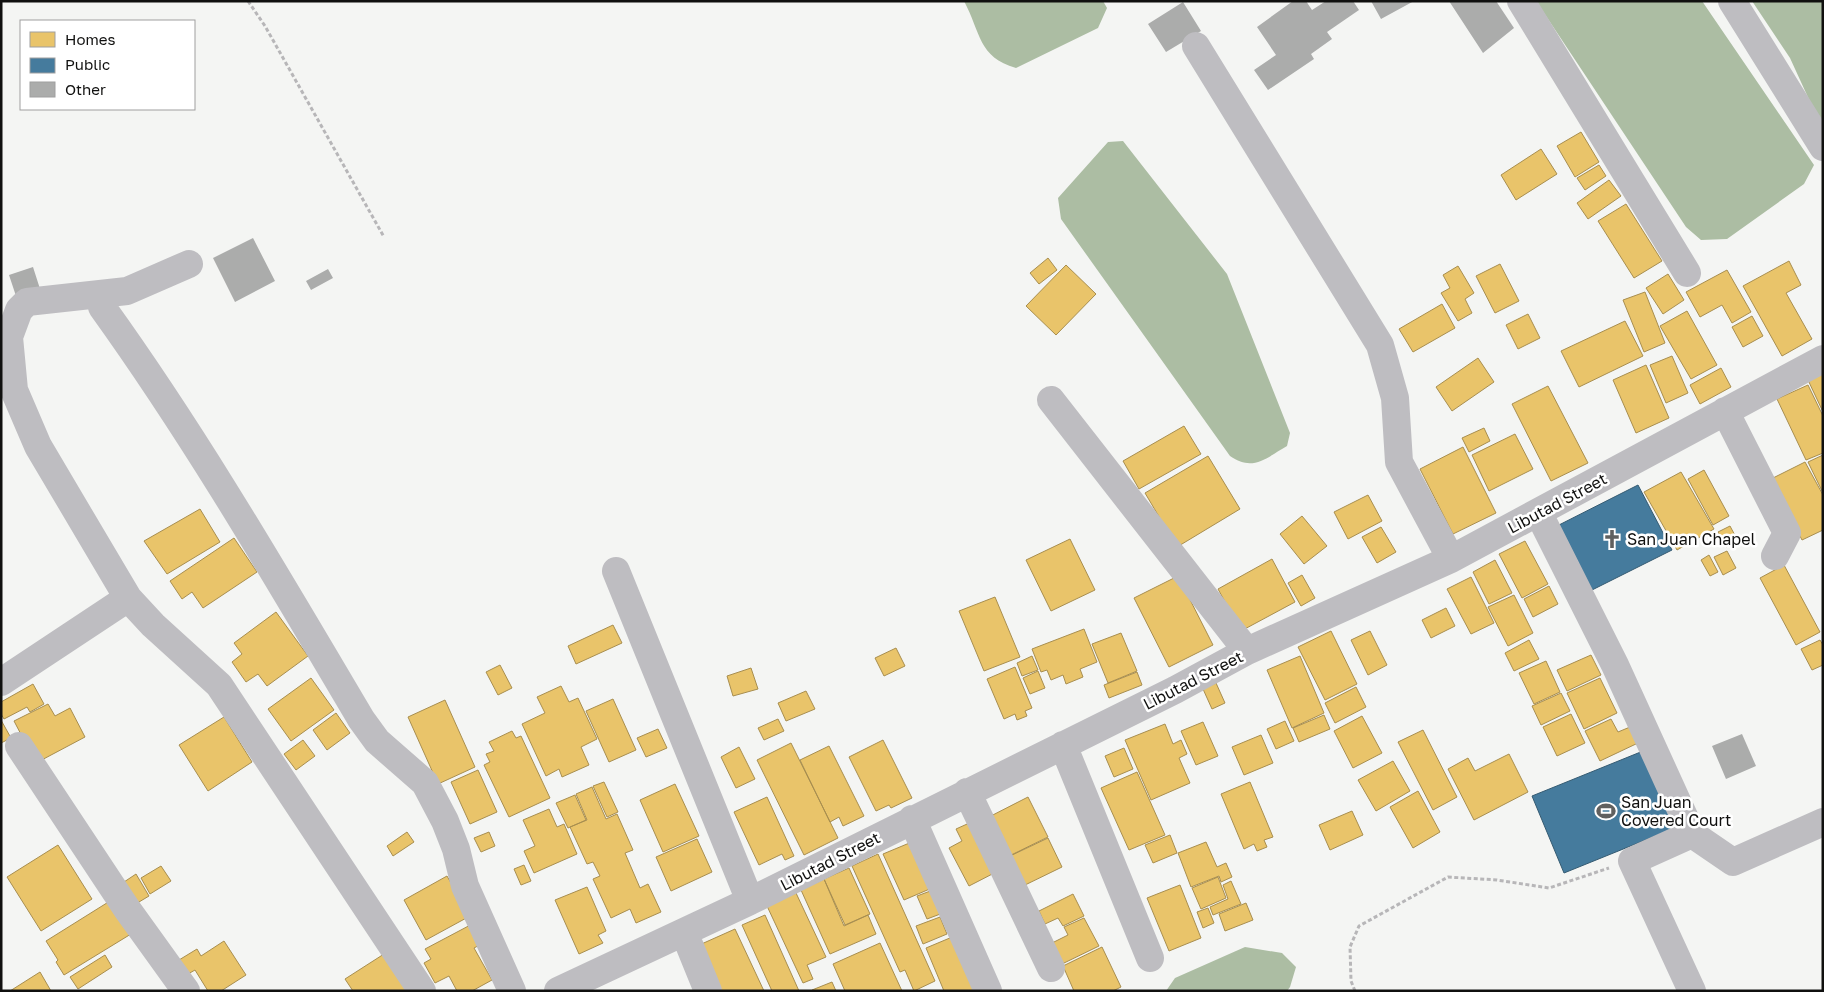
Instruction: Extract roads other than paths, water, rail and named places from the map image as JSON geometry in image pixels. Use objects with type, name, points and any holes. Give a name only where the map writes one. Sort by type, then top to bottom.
[{"type":"street","points":[[1521,1],[1687,273]]},
{"type":"street","points":[[1732,1],[1823,147]]},
{"type":"street","points":[[1196,46],[1380,345],[1395,398],[1399,462],[1451,560]]},
{"type":"street","points":[[189,264],[127,291],[100,296],[27,302],[18,310],[5,330],[14,390],[38,446],[128,598],[153,625],[219,685],[422,991]]},
{"type":"street","points":[[100,296],[102,307],[146,368],[257,543],[361,719],[378,741],[425,783],[445,821],[456,848],[465,886],[512,991]]},
{"type":"street","name":"Libutad Street","points":[[558,991],[750,901],[1247,652],[1451,560],[1823,359]]},
{"type":"street","points":[[1051,400],[1247,652]]},
{"type":"street","points":[[1725,411],[1787,533],[1775,556]]},
{"type":"street","points":[[1538,514],[1615,665],[1692,834],[1734,862],[1823,822]]},
{"type":"street","points":[[616,571],[750,901]]},
{"type":"street","points":[[1,682],[128,598]]},
{"type":"street","points":[[1063,744],[1150,958]]},
{"type":"street","points":[[19,746],[127,909],[186,991]]},
{"type":"street","points":[[967,792],[1051,968]]},
{"type":"street","points":[[912,819],[988,991]]},
{"type":"street","points":[[1692,834],[1632,861],[1692,991]]},
{"type":"street","points":[[684,932],[708,991]]},
{"type":"place","name":"San Juan Chapel","points":[[1612,539]]},
{"type":"place","name":"San Juan Covered Court","points":[[1606,811]]}]
